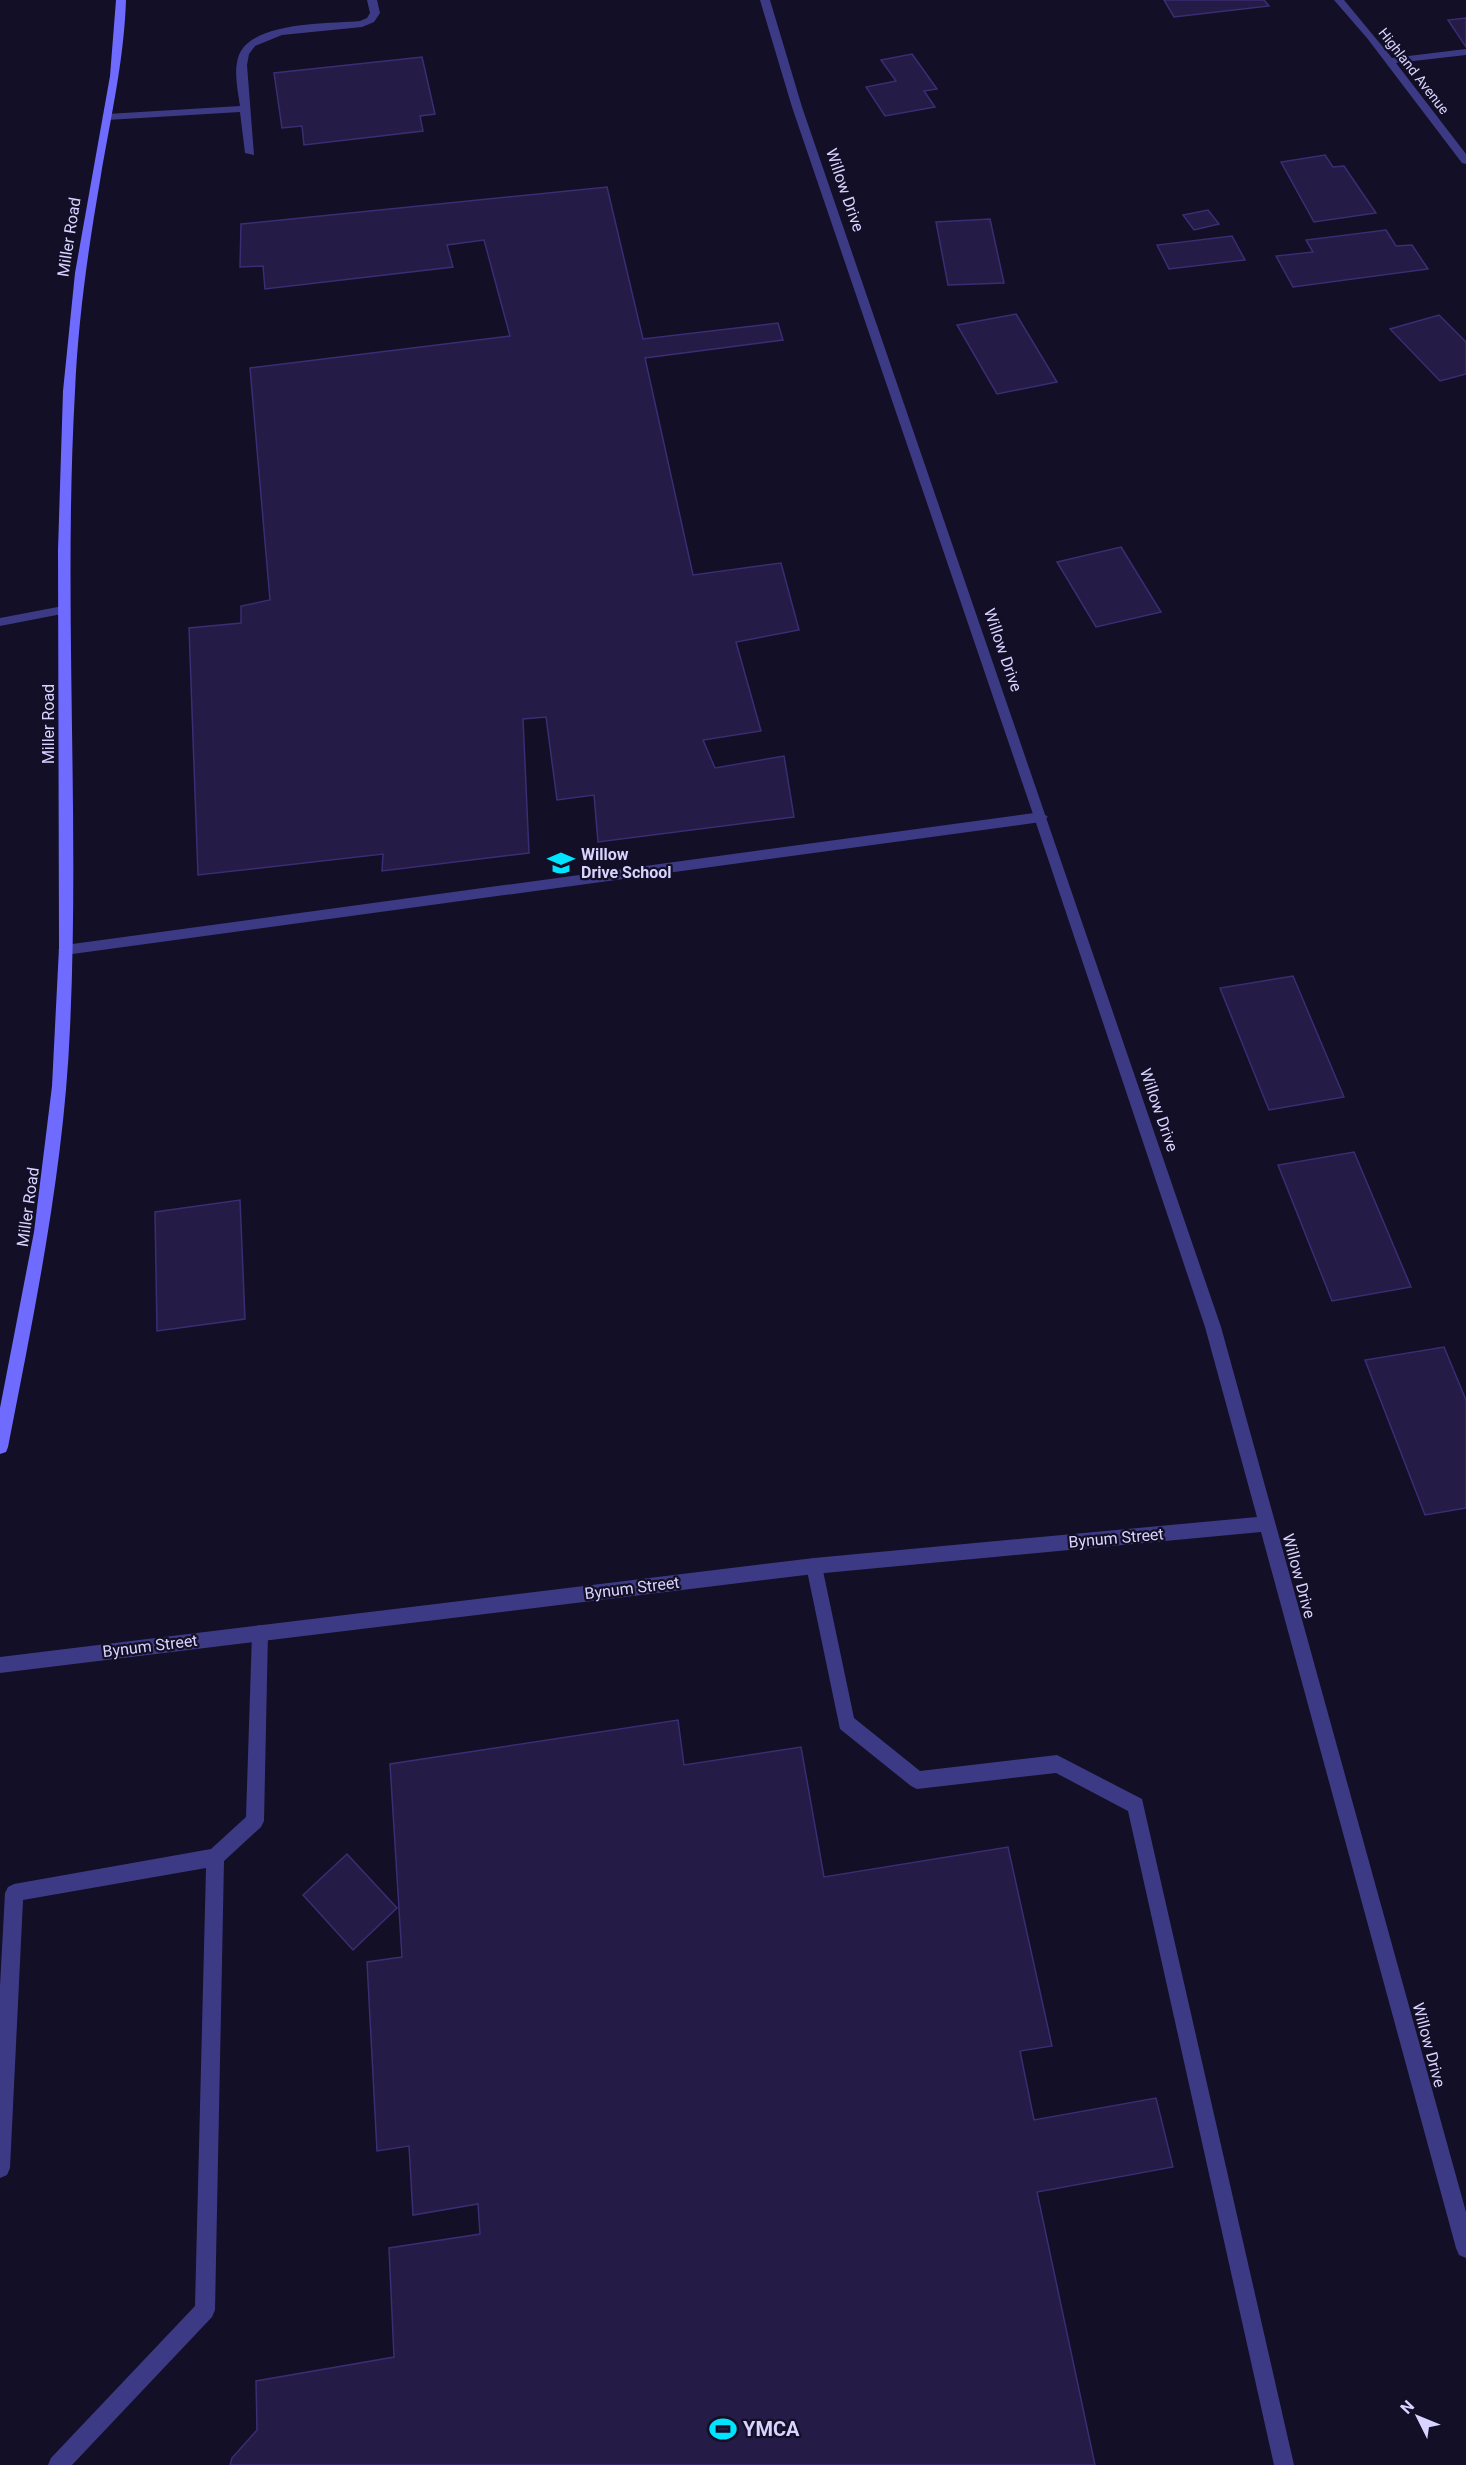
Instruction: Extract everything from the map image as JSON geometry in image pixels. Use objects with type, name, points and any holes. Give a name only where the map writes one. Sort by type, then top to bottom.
[{"type":"main road","name":"Miller Road","points":[[0,1447],[38,1260],[49,1179],[63,1029],[65,950],[63,540],[67,425],[76,301],[91,201],[121,47],[121,0]]},
{"type":"street","points":[[250,153],[244,109],[243,56],[249,45],[261,38],[282,32],[362,24],[371,20],[375,13],[372,0]]},
{"type":"street","name":"Willow Drive","points":[[765,0],[797,107],[1213,1327],[1466,2248]]},
{"type":"street","name":"Highland Avenue","points":[[1339,0],[1466,161]]},
{"type":"street","points":[[1389,61],[1466,52]]},
{"type":"street","points":[[107,117],[244,109]]},
{"type":"street","points":[[0,621],[63,610]]},
{"type":"street","points":[[65,950],[1041,817]]},
{"type":"street","name":"Bynum Street","points":[[0,1665],[814,1566],[1266,1524]]},
{"type":"street","points":[[814,1566],[846,1723],[917,1780],[1057,1764],[1136,1805],[1284,2465]]},
{"type":"street","points":[[0,2168],[14,1893],[215,1857],[255,1821],[260,1633]]},
{"type":"street","points":[[58,2465],[205,2310],[215,1857]]},
{"type":"building","points":[[1164,0],[1264,0],[1269,6],[1174,17]]},
{"type":"building","points":[[1466,18],[1466,47],[1448,20]]},
{"type":"building","points":[[912,54],[937,89],[924,91],[935,107],[885,116],[866,87],[896,81],[881,60]]},
{"type":"building","points":[[422,57],[435,114],[420,116],[423,131],[304,145],[302,126],[282,128],[274,73]]},
{"type":"building","points":[[1325,155],[1333,167],[1344,166],[1376,213],[1314,222],[1281,162]]},
{"type":"building","points":[[607,187],[643,339],[778,323],[783,340],[645,358],[693,575],[781,563],[799,630],[736,642],[761,731],[703,740],[715,768],[784,756],[794,817],[598,842],[594,795],[557,800],[546,717],[523,719],[529,853],[382,871],[383,854],[198,875],[189,628],[241,623],[241,606],[270,600],[250,368],[510,336],[484,240],[447,245],[453,267],[265,289],[263,266],[240,267],[241,224]]},
{"type":"building","points":[[1208,210],[1219,224],[1194,230],[1183,215]]},
{"type":"building","points":[[990,219],[1004,283],[948,285],[936,222]]},
{"type":"building","points":[[1386,230],[1396,246],[1412,245],[1428,269],[1293,287],[1276,256],[1313,252],[1306,240]]},
{"type":"building","points":[[1232,236],[1245,260],[1169,269],[1157,245]]},
{"type":"building","points":[[1016,314],[1057,382],[997,394],[957,325]]},
{"type":"building","points":[[1439,315],[1466,342],[1466,374],[1440,381],[1390,329]]},
{"type":"building","points":[[1121,547],[1161,612],[1096,627],[1057,562]]},
{"type":"building","points":[[1293,976],[1344,1097],[1269,1110],[1220,988]]},
{"type":"building","points":[[1354,1152],[1411,1287],[1332,1301],[1278,1165]]},
{"type":"building","points":[[240,1200],[245,1319],[157,1331],[155,1212]]},
{"type":"building","points":[[1444,1347],[1466,1400],[1466,1508],[1425,1515],[1365,1360]]},
{"type":"building","name":"YMCA","points":[[678,1720],[684,1765],[801,1747],[824,1877],[1008,1847],[1052,2046],[1020,2051],[1034,2120],[1156,2098],[1173,2167],[1037,2192],[1095,2465],[230,2465],[232,2458],[257,2430],[256,2381],[394,2357],[389,2248],[480,2234],[478,2204],[413,2215],[409,2146],[377,2151],[367,1962],[402,1957],[390,1764]]},
{"type":"building","points":[[347,1854],[397,1908],[353,1950],[303,1895]]},
{"type":"place","name":"Willow Drive School","points":[[561,863]]},
{"type":"place","name":"YMCA","points":[[723,2429]]}]
